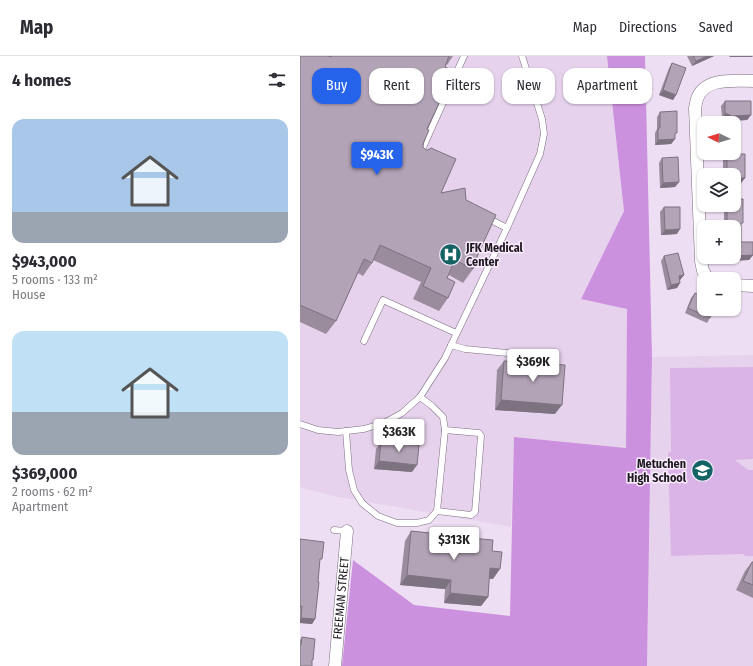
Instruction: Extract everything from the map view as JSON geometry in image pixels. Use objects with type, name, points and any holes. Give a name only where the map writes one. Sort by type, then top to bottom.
[{"type":"street","points":[[704,272],[701,261],[695,108],[697,98],[702,90],[708,85],[722,82],[753,81]]},
{"type":"street","points":[[741,286],[753,286]]},
{"type":"street","name":"FREEMAN STREET","points":[[335,666],[347,531]]},
{"type":"lane","points":[[418,160],[464,56]]},
{"type":"lane","points":[[300,424],[318,430],[338,432],[364,429],[384,423],[402,413],[420,397],[445,358],[507,228],[540,154],[544,134],[542,119],[522,56]]},
{"type":"lane","points":[[483,217],[507,228]]},
{"type":"lane","points":[[364,342],[383,300],[456,333]]},
{"type":"lane","points":[[451,345],[465,349],[529,355]]},
{"type":"lane","points":[[346,431],[349,470],[354,490],[362,503],[378,516],[397,523],[418,523],[429,520],[437,511],[445,430],[443,417],[420,397]]},
{"type":"lane","points":[[437,511],[471,515],[475,512],[481,436],[479,433],[445,430]]},
{"type":"lane","points":[[334,530],[347,531]]},
{"type":"shaded area","name":"JFK Medical Center","points":[[300,56],[607,56],[608,68],[563,68],[563,104],[612,104],[624,211],[581,298],[627,309],[626,448],[514,437],[511,527],[333,496],[300,487]]},
{"type":"shaded area","points":[[607,56],[645,56],[645,68],[608,68]]},
{"type":"shaded area","points":[[612,104],[646,104],[652,357],[647,666],[342,666],[353,560],[414,605],[510,616],[514,437],[626,448],[627,309],[581,299],[624,211]]},
{"type":"shaded area","name":"Metuchen High School","points":[[753,355],[753,666],[647,666],[652,357]]},
{"type":"shaded area","points":[[753,367],[753,459],[735,460],[748,470],[753,470],[753,556],[745,556],[744,554],[671,556],[668,453],[671,452],[670,368]]},
{"type":"building","points":[[300,56],[449,56],[445,67],[447,68],[432,68],[432,104],[439,104],[427,129],[429,130],[423,147],[426,150],[431,148],[456,159],[441,193],[465,188],[466,200],[496,215],[473,269],[455,260],[447,278],[455,282],[448,298],[423,286],[431,268],[380,245],[372,263],[364,259],[336,321],[300,305]]},
{"type":"building","points":[[693,56],[707,56],[696,61]]},
{"type":"building","points":[[672,63],[686,68],[676,95],[663,90]]},
{"type":"building","points":[[725,101],[751,101],[751,115],[732,116],[725,113]]},
{"type":"building","points":[[677,111],[677,133],[675,133],[675,139],[658,140],[660,112]]},
{"type":"building","points":[[741,154],[745,154],[745,178],[741,178],[741,168],[727,168],[727,160],[741,160]]},
{"type":"building","points":[[678,157],[679,182],[663,183],[662,158]]},
{"type":"building","points":[[741,199],[743,199],[743,223],[741,223],[741,220],[727,220],[727,212],[741,212]]},
{"type":"building","points":[[664,207],[680,207],[680,229],[665,230]]},
{"type":"building","points":[[741,242],[753,242],[753,255],[741,256]]},
{"type":"building","points":[[678,253],[684,275],[679,276],[680,283],[671,285],[664,256]]},
{"type":"building","points":[[695,293],[697,294],[697,312],[688,308]]},
{"type":"building","points":[[504,361],[565,365],[562,405],[501,400]]},
{"type":"building","points":[[381,442],[419,445],[417,465],[379,461]]},
{"type":"building","points":[[411,531],[493,540],[492,551],[502,552],[500,569],[490,568],[488,597],[450,593],[451,580],[407,575]]},
{"type":"building","points":[[300,539],[324,542],[322,559],[320,559],[315,619],[301,618]]},
{"type":"building","points":[[753,562],[753,585],[743,581]]},
{"type":"building","points":[[302,637],[315,639],[312,666],[300,666],[300,645]]},
{"type":"place","name":"JFK Medical Center","points":[[451,255]]},
{"type":"place","name":"Metuchen High School","points":[[702,471]]}]
